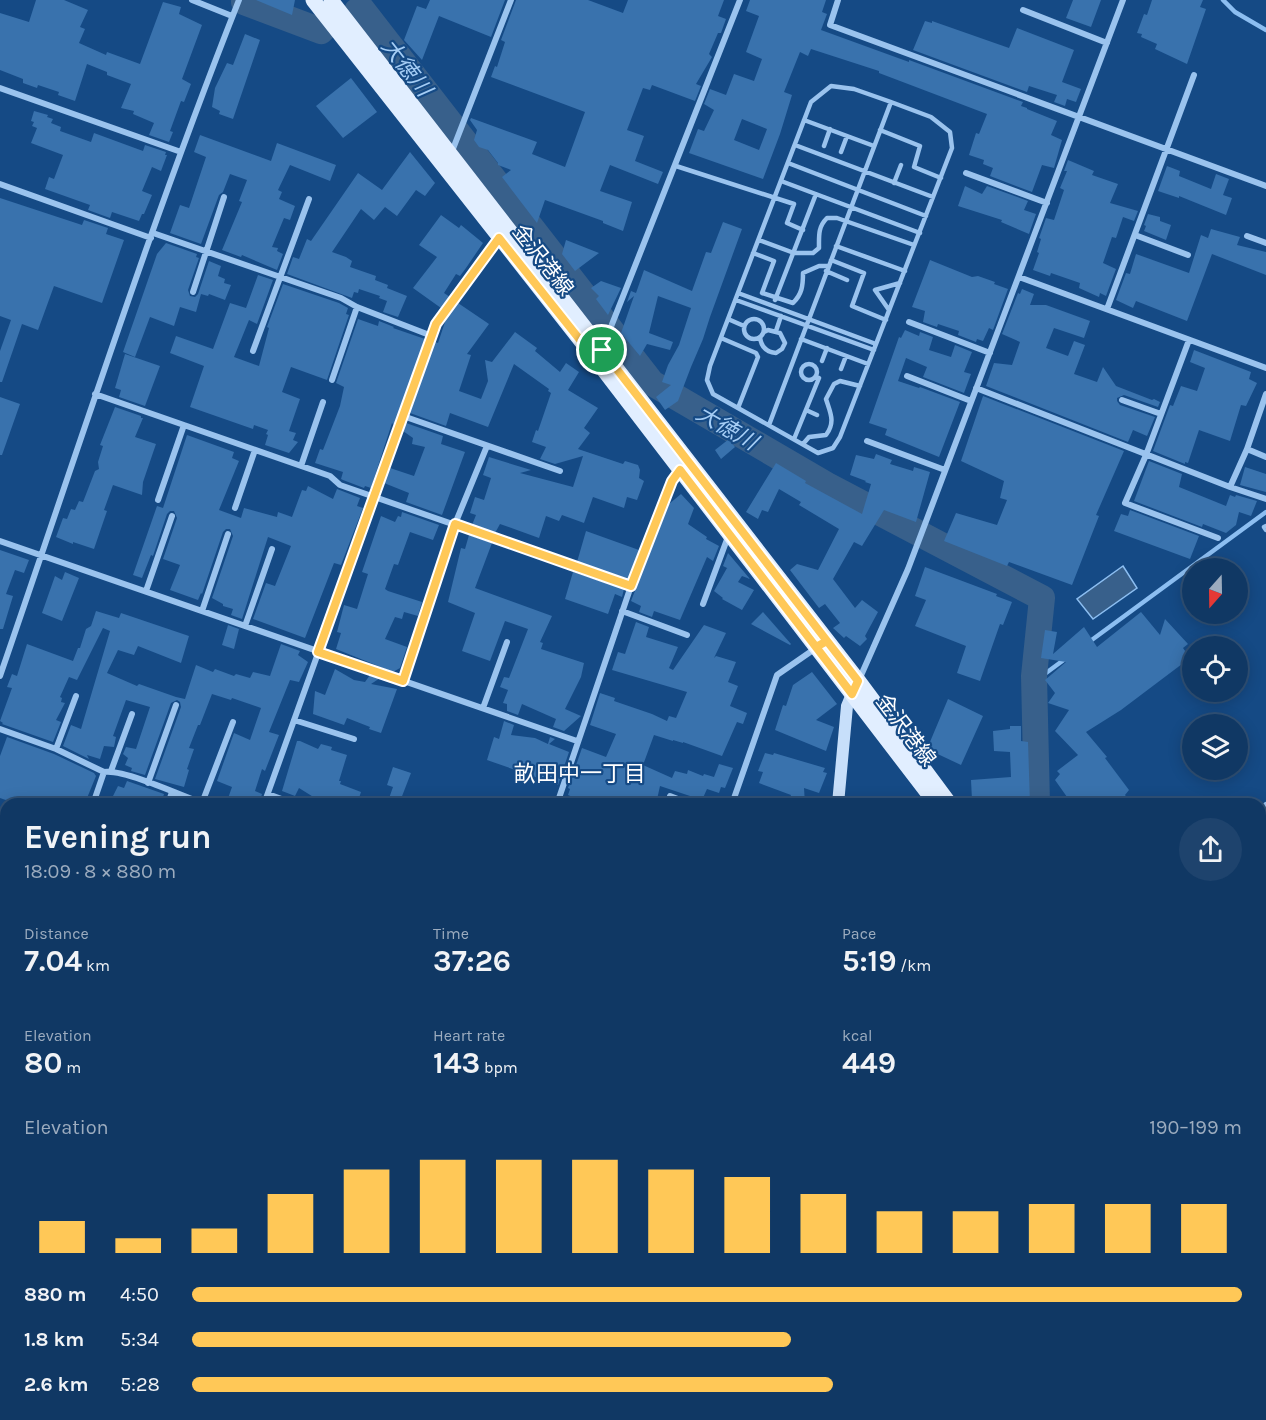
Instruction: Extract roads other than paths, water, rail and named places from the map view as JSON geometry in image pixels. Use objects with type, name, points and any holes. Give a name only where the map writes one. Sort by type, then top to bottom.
[{"type":"main road","name":"金沢港線","points":[[313,0],[451,154]]},
{"type":"main road","name":"金沢港線","points":[[331,0],[451,154],[503,233],[602,349],[685,466],[855,687],[945,798]]},
{"type":"main road","name":"金沢港線","points":[[855,687],[932,798]]},
{"type":"main road","points":[[839,798],[847,706],[855,687]]},
{"type":"street","points":[[192,0],[232,16]]},
{"type":"street","points":[[0,676],[95,394],[181,152],[239,0]]},
{"type":"street","points":[[451,154],[511,0]]},
{"type":"street","points":[[602,349],[740,0]]},
{"type":"street","points":[[838,0],[830,25],[1266,186]]},
{"type":"street","points":[[855,687],[908,570],[1123,0]]},
{"type":"street","points":[[1023,10],[1107,43]]},
{"type":"street","points":[[1107,309],[1194,75]]},
{"type":"street","points":[[0,88],[181,152]]},
{"type":"street","points":[[966,173],[1047,203]]},
{"type":"street","points":[[0,184],[341,298],[357,307],[432,336]]},
{"type":"street","points":[[193,292],[224,197]]},
{"type":"street","points":[[253,351],[309,199]]},
{"type":"street","points":[[266,798],[436,324],[503,233]]},
{"type":"street","points":[[1135,235],[1188,255]]},
{"type":"street","points":[[1247,236],[1266,243]]},
{"type":"street","points":[[1019,277],[1266,368]]},
{"type":"street","points":[[332,380],[357,307]]},
{"type":"street","points":[[909,322],[990,353]]},
{"type":"street","points":[[1189,340],[1146,455],[1125,503],[1218,538]]},
{"type":"street","points":[[907,376],[971,401]]},
{"type":"street","points":[[976,388],[1146,455],[1266,499]]},
{"type":"street","points":[[95,394],[330,476],[340,484],[631,586]]},
{"type":"street","points":[[1230,487],[1266,394]]},
{"type":"street","points":[[1122,400],[1161,414]]},
{"type":"street","points":[[301,466],[323,402]]},
{"type":"street","points":[[403,416],[560,471]]},
{"type":"street","points":[[158,500],[183,425]]},
{"type":"street","points":[[867,441],[945,470]]},
{"type":"street","points":[[403,681],[455,524],[487,446]]},
{"type":"street","points":[[1246,449],[1266,457]]},
{"type":"street","points":[[235,508],[255,450]]},
{"type":"street","points":[[559,798],[631,586],[672,481],[685,466]]},
{"type":"street","points":[[146,591],[172,516]]},
{"type":"street","points":[[703,604],[734,530]]},
{"type":"street","points":[[202,611],[228,534]]},
{"type":"street","points":[[0,541],[577,741]]},
{"type":"street","points":[[246,626],[272,549]]},
{"type":"street","points":[[622,611],[687,635]]},
{"type":"street","points":[[483,708],[507,642]]},
{"type":"street","points":[[734,798],[777,675],[822,644]]},
{"type":"street","points":[[56,749],[76,696]]},
{"type":"street","points":[[148,783],[176,705]]},
{"type":"street","points":[[96,798],[132,714]]},
{"type":"street","points":[[294,720],[354,739]]},
{"type":"street","points":[[205,798],[233,722]]},
{"type":"street","points":[[0,729],[56,749],[107,772],[148,783],[188,798]]},
{"type":"street","points":[[170,798],[172,792]]},
{"type":"street","points":[[268,794],[279,798]]},
{"type":"street","points":[[670,796],[675,798]]},
{"type":"lane","points":[[831,86],[854,88],[931,117],[950,132],[952,148],[840,437],[833,448],[818,453],[713,394],[707,380],[804,120],[811,102],[831,86]]},
{"type":"lane","points":[[769,425],[891,102]]},
{"type":"lane","points":[[804,120],[874,146]]},
{"type":"lane","points":[[824,146],[830,129]]},
{"type":"lane","points":[[880,130],[920,146],[914,167],[941,178]]},
{"type":"lane","points":[[841,152],[847,136]]},
{"type":"lane","points":[[795,146],[933,197]]},
{"type":"lane","points":[[788,163],[926,216]]},
{"type":"lane","points":[[894,183],[901,165]]},
{"type":"lane","points":[[676,166],[794,204],[787,224],[803,230]]},
{"type":"lane","points":[[781,181],[920,233]]},
{"type":"lane","points":[[773,306],[816,194]]},
{"type":"lane","points":[[759,240],[794,253],[813,253],[819,248],[818,233],[827,218],[846,219],[914,246]]},
{"type":"lane","points":[[836,246],[905,271]]},
{"type":"lane","points":[[753,253],[774,261],[762,293],[793,303],[799,297],[803,287],[803,273],[819,266],[847,280]]},
{"type":"lane","points":[[831,260],[864,273],[852,306],[886,320]]},
{"type":"lane","points":[[889,310],[874,290],[900,283]]},
{"type":"lane","points":[[738,293],[876,344]]},
{"type":"lane","points":[[736,300],[874,350]]},
{"type":"lane","points":[[776,331],[781,316]]},
{"type":"lane","points":[[728,319],[744,326]]},
{"type":"lane","points":[[744,326],[750,320],[756,319],[762,322],[764,332]]},
{"type":"lane","points":[[744,326],[747,336],[754,339],[760,337],[764,332],[776,331],[783,336],[785,343],[776,353],[766,350],[760,337]]},
{"type":"lane","points":[[721,338],[756,353],[758,357]]},
{"type":"lane","points":[[801,339],[868,364]]},
{"type":"lane","points":[[822,361],[827,348]]},
{"type":"lane","points":[[738,408],[758,357],[766,350]]},
{"type":"lane","points":[[841,369],[846,356]]},
{"type":"lane","points":[[794,439],[819,378],[815,376]]},
{"type":"lane","points":[[803,444],[809,437],[826,435],[832,428],[832,416],[826,399],[834,384],[840,381],[860,386]]},
{"type":"lane","points":[[806,410],[817,414]]},
{"type":"water","points":[[1123,566],[1137,588],[1093,619],[1077,599]]},
{"type":"waterway","points":[[1223,0],[1235,12],[1266,30]]},
{"type":"waterway","name":"大徳川","points":[[244,2],[321,31],[323,29]]},
{"type":"waterway","name":"大徳川","points":[[357,11],[361,8],[652,383],[827,485],[1042,598],[1034,676],[1037,798]]},
{"type":"waterway","points":[[1089,642],[1266,512]]},
{"type":"waterway","points":[[1034,676],[1046,673],[1065,659]]},
{"type":"district","name":"畝田中一丁目","points":[[580,773]]}]
